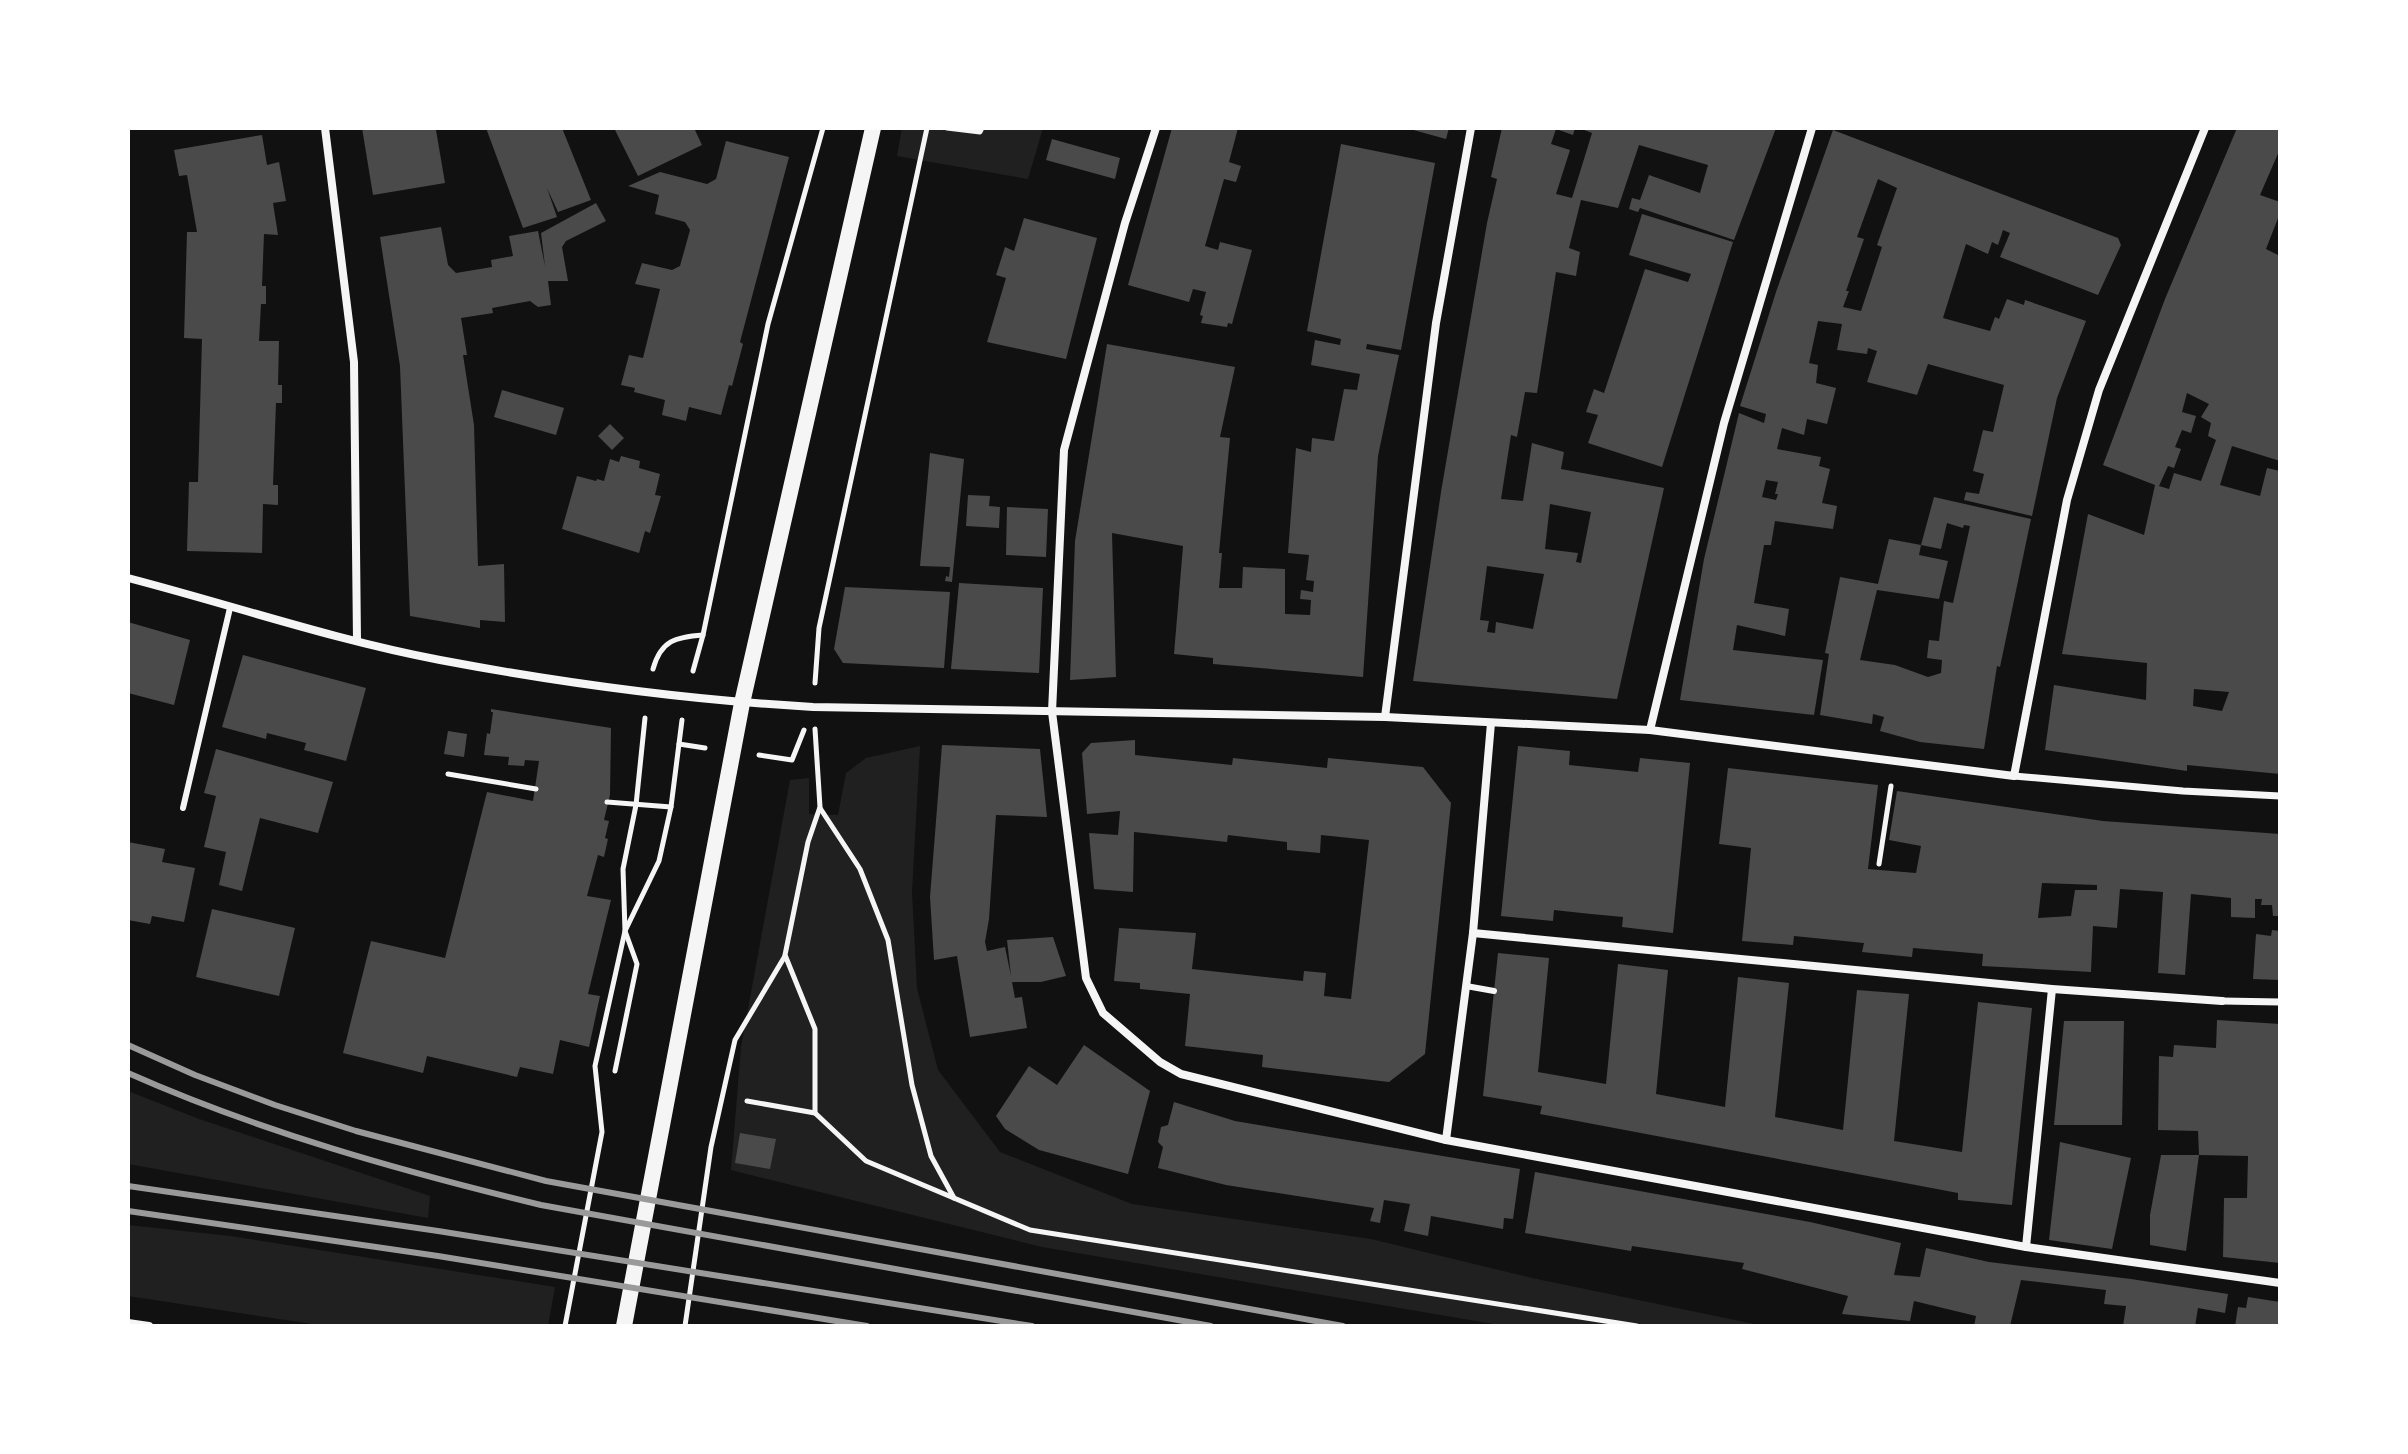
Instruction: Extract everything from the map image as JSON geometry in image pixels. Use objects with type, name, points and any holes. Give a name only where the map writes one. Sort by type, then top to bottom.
[{"type":"main road","points":[[624,1326],[742,703],[873,128]]},
{"type":"street","points":[[325,128],[354,362],[357,640]]},
{"type":"street","points":[[1156,128],[1125,223],[1064,450],[1052,712],[1086,978],[1103,1013],[1160,1062],[1181,1074],[1446,1140],[2026,1247],[2280,1283]]},
{"type":"street","points":[[1385,717],[1436,323],[1471,128]]},
{"type":"street","points":[[1650,730],[1724,423],[1812,128]]},
{"type":"street","points":[[2014,776],[2067,500],[2099,390],[2205,128]]},
{"type":"street","points":[[128,578],[230,608],[438,660],[742,703],[813,707],[1385,717],[1650,730],[2014,776],[2280,796]]},
{"type":"street","points":[[1446,1140],[1473,933],[1491,723]]},
{"type":"street","points":[[1473,933],[2052,989],[2280,1002]]},
{"type":"street","points":[[2026,1247],[2052,989]]},
{"type":"street","points":[[128,1323],[149,1326]]},
{"type":"lane","points":[[183,808],[230,608]]},
{"type":"lane","points":[[1466,986],[1494,991]]},
{"type":"path","points":[[703,635],[768,324],[823,128]]},
{"type":"path","points":[[685,1326],[711,1147],[735,1040],[785,955],[808,842],[820,807],[813,707],[819,628],[927,128]]},
{"type":"path","points":[[947,128],[980,132],[982,128]]},
{"type":"path","points":[[565,1326],[602,1132],[595,1066],[625,931],[659,861],[671,807],[679,744]]},
{"type":"path","points":[[1879,864],[1895,761]]},
{"type":"path","points":[[448,774],[536,789]]},
{"type":"path","points":[[607,802],[671,807]]},
{"type":"path","points":[[615,1071],[637,964],[625,931],[623,869],[636,805]]},
{"type":"path","points":[[820,807],[860,869],[888,940],[912,1085],[931,1156],[954,1199]]},
{"type":"path","points":[[785,955],[815,1029],[815,1113]]},
{"type":"path","points":[[747,1101],[815,1113],[866,1161],[1030,1230],[1637,1326]]},
{"type":"shaded area","points":[[902,128],[1043,128],[1028,179],[897,156]]},
{"type":"shaded area","points":[[920,746],[912,892],[917,988],[938,1070],[1000,1152],[1132,1204],[1371,1239],[1532,1278],[1764,1326],[1505,1326],[1042,1247],[731,1170],[741,1047],[790,780],[809,778],[809,814],[838,815],[846,773],[866,758]]},
{"type":"shaded area","points":[[128,1091],[199,1119],[430,1196],[428,1218],[128,1164]]},
{"type":"shaded area","points":[[128,1225],[230,1236],[555,1287],[548,1326],[325,1326],[128,1296]]},
{"type":"building","points":[[362,128],[436,130],[445,183],[373,195]]},
{"type":"building","points":[[486,128],[562,128],[591,200],[558,212],[547,188],[557,217],[523,228]]},
{"type":"building","points":[[694,128],[702,145],[638,176],[615,130]]},
{"type":"building","points":[[1172,128],[1238,128],[1229,162],[1241,166],[1236,182],[1224,179],[1205,246],[1218,250],[1220,242],[1252,250],[1232,324],[1228,323],[1227,327],[1201,323],[1206,292],[1193,289],[1189,302],[1128,285]]},
{"type":"building","points":[[1406,128],[1449,128],[1446,139]]},
{"type":"building","points":[[1502,128],[1575,128],[1573,135],[1556,129],[1551,144],[1570,150],[1556,194],[1572,198],[1592,133],[1579,128],[1776,128],[1734,240],[1640,208],[1638,212],[1629,209],[1632,198],[1640,200],[1649,175],[1700,193],[1708,165],[1639,145],[1618,208],[1581,200],[1569,248],[1580,252],[1576,276],[1556,272],[1537,393],[1525,392],[1517,437],[1511,435],[1501,499],[1523,501],[1532,443],[1564,452],[1561,469],[1664,488],[1617,699],[1413,681],[1441,492],[1497,179],[1491,177]],"holes":[[[1550,504],[1591,512],[1581,563],[1576,562],[1578,553],[1545,549]],[[1487,566],[1544,574],[1533,629],[1496,622],[1495,633],[1487,632],[1489,621],[1480,620]]]},
{"type":"building","points":[[2237,128],[2280,128],[2280,149],[2260,195],[2280,202],[2280,213],[2266,249],[2280,256],[2280,461],[2232,446],[2220,485],[2260,496],[2267,468],[2280,471],[2280,774],[2187,765],[2187,771],[2045,750],[2054,685],[2146,700],[2147,663],[2062,654],[2088,514],[2144,535],[2155,485],[2103,465],[2165,299]],"holes":[[[2187,393],[2209,404],[2201,417],[2211,423],[2208,436],[2216,440],[2201,481],[2174,473],[2169,489],[2159,486],[2168,466],[2174,468],[2181,449],[2175,447],[2182,430],[2191,433],[2196,416],[2182,412]],[[2194,689],[2229,692],[2222,711],[2193,706]]]},
{"type":"building","points":[[1833,130],[2118,238],[2121,245],[2098,295],[2000,257],[2010,233],[2003,230],[1998,245],[1992,242],[1988,254],[1966,244],[1943,318],[1990,331],[2007,299],[2024,305],[2025,300],[2086,321],[2057,398],[2032,516],[1964,500],[1966,492],[1979,494],[1984,474],[1973,471],[1983,430],[1993,432],[2004,385],[1928,364],[1917,395],[1867,382],[1877,351],[1868,348],[1867,354],[1837,350],[1842,324],[1818,321],[1809,363],[1818,365],[1816,383],[1836,388],[1827,424],[1807,419],[1804,435],[1782,428],[1777,449],[1821,457],[1819,466],[1830,469],[1822,503],[1837,506],[1833,529],[1775,521],[1771,545],[1764,545],[1754,603],[1789,609],[1785,636],[1737,625],[1733,650],[1823,660],[1814,715],[1680,700],[1704,559],[1739,413],[1764,423],[1766,414],[1740,406]],"holes":[[[1878,179],[1897,188],[1877,245],[1882,247],[1861,311],[1843,307],[1864,239],[1857,237]],[[1766,480],[1778,482],[1776,500],[1762,497]]]},
{"type":"building","points":[[262,135],[267,165],[279,162],[286,201],[273,203],[278,235],[264,234],[262,286],[266,286],[266,304],[261,304],[259,341],[279,341],[278,385],[282,385],[282,403],[276,403],[273,485],[278,485],[278,505],[263,504],[262,553],[187,551],[189,482],[198,482],[202,339],[184,338],[187,232],[197,232],[187,175],[179,176],[174,150]]},
{"type":"building","points":[[1052,139],[1120,158],[1115,179],[1046,160]]},
{"type":"building","points":[[726,141],[789,157],[740,342],[743,344],[732,386],[729,385],[721,415],[689,407],[686,421],[662,415],[665,400],[634,392],[635,388],[621,385],[629,355],[643,358],[660,289],[635,284],[642,263],[672,270],[680,266],[690,230],[685,222],[655,214],[659,195],[628,186],[660,172],[707,184],[716,179]]},
{"type":"building","points":[[1341,144],[1435,163],[1401,350],[1367,344],[1366,349],[1399,355],[1378,456],[1363,677],[1213,664],[1213,658],[1174,654],[1183,546],[1112,533],[1116,677],[1070,680],[1075,541],[1107,344],[1235,367],[1220,437],[1230,438],[1219,553],[1222,553],[1219,588],[1242,588],[1243,567],[1285,569],[1285,614],[1310,615],[1311,600],[1300,599],[1301,590],[1313,592],[1314,581],[1306,580],[1309,555],[1288,553],[1296,448],[1311,452],[1312,438],[1334,441],[1344,389],[1357,390],[1360,374],[1311,365],[1315,340],[1340,345],[1341,339],[1307,331]]},
{"type":"building","points":[[596,203],[606,221],[566,241],[562,247],[568,281],[548,281],[551,305],[538,307],[530,301],[492,308],[493,313],[461,318],[467,355],[463,355],[474,425],[478,566],[504,564],[505,622],[480,620],[480,628],[410,616],[400,366],[380,237],[441,227],[448,265],[456,273],[492,267],[491,260],[513,256],[509,236],[538,231],[545,266],[541,233]]},
{"type":"building","points":[[1642,214],[1733,242],[1662,467],[1588,443],[1598,415],[1586,412],[1594,389],[1604,393],[1645,269],[1688,282],[1691,274],[1629,255]]},
{"type":"building","points":[[1024,218],[1097,238],[1066,359],[987,342],[1006,278],[996,275],[1005,247],[1014,251]]},
{"type":"building","points":[[502,390],[564,408],[556,435],[494,417]]},
{"type":"building","points":[[610,424],[624,438],[612,450],[598,436]]},
{"type":"building","points":[[930,453],[964,459],[952,582],[945,581],[946,576],[949,577],[950,567],[920,566]]},
{"type":"building","points":[[621,456],[640,461],[639,468],[660,474],[655,495],[661,496],[650,533],[645,531],[639,553],[562,529],[577,476],[604,481],[610,459],[619,462]]},
{"type":"building","points":[[968,495],[990,496],[989,506],[1000,507],[999,528],[966,526]]},
{"type":"building","points":[[1934,497],[2031,519],[2000,667],[1997,666],[1984,749],[1920,742],[1880,731],[1884,717],[1873,714],[1872,724],[1820,715],[1829,654],[1825,653],[1840,577],[1878,584],[1889,539],[1921,545]],"holes":[[[1947,523],[1963,528],[1964,525],[1970,526],[1953,603],[1944,601],[1939,641],[1929,640],[1927,658],[1942,660],[1941,673],[1928,677],[1895,665],[1860,660],[1877,590],[1939,599],[1948,561],[1919,555],[1921,545],[1941,549]]]},
{"type":"building","points":[[1007,507],[1048,509],[1046,557],[1006,555]]},
{"type":"building","points":[[959,583],[1043,588],[1039,673],[951,669]]},
{"type":"building","points":[[845,587],[950,592],[944,668],[843,663],[834,649]]},
{"type":"building","points":[[128,622],[190,640],[174,705],[128,693]]},
{"type":"building","points":[[243,655],[366,688],[346,761],[304,750],[306,743],[267,733],[266,739],[222,727]]},
{"type":"building","points":[[491,709],[611,728],[610,795],[604,820],[609,821],[605,838],[608,839],[604,857],[598,855],[587,896],[611,900],[588,994],[600,996],[589,1047],[560,1040],[553,1074],[520,1067],[517,1077],[427,1056],[423,1073],[343,1053],[371,941],[445,958],[487,792],[533,801],[539,761],[525,760],[524,766],[508,765],[509,757],[484,755],[487,733],[490,734]]},
{"type":"building","points":[[448,731],[467,734],[464,757],[444,754]]},
{"type":"building","points":[[1135,740],[1135,755],[1232,765],[1233,758],[1327,768],[1328,758],[1423,767],[1451,803],[1425,1054],[1389,1082],[1262,1067],[1263,1055],[1185,1046],[1190,994],[1140,989],[1140,983],[1114,981],[1119,928],[1196,933],[1192,969],[1303,981],[1304,971],[1326,973],[1324,996],[1351,999],[1369,840],[1321,835],[1320,853],[1287,850],[1287,842],[1228,835],[1227,842],[1134,832],[1133,892],[1094,889],[1089,833],[1118,835],[1120,811],[1087,814],[1082,753],[1091,743]]},
{"type":"building","points":[[942,745],[1040,749],[1047,817],[996,815],[985,942],[987,951],[1005,947],[1011,976],[1007,940],[1053,937],[1066,976],[1041,982],[1012,982],[1015,998],[1022,997],[1027,1028],[970,1037],[957,956],[934,960],[930,897]]},
{"type":"building","points":[[1518,746],[1570,751],[1569,765],[1638,772],[1640,758],[1690,763],[1673,933],[1622,927],[1623,917],[1554,910],[1553,921],[1501,916]]},
{"type":"building","points":[[216,749],[333,782],[318,833],[260,818],[242,891],[219,885],[226,852],[204,847],[216,796],[204,793]]},
{"type":"building","points":[[1728,768],[1878,785],[1868,869],[1916,873],[1921,846],[1889,840],[1897,791],[2103,821],[2280,834],[2280,916],[2273,916],[2272,905],[2261,905],[2262,899],[2255,899],[2255,918],[2231,917],[2231,898],[2191,894],[2185,975],[2158,973],[2163,892],[2120,889],[2117,928],[2093,926],[2091,972],[1982,966],[1983,954],[1913,948],[1912,957],[1862,952],[1864,943],[1794,936],[1793,945],[1742,941],[1751,848],[1719,844]],"holes":[[[2042,883],[2097,885],[2097,890],[2075,890],[2071,916],[2038,918]]]},
{"type":"building","points":[[128,842],[165,849],[162,862],[195,868],[184,922],[152,916],[150,924],[128,920]]},
{"type":"building","points":[[212,909],[295,928],[279,996],[196,977]]},
{"type":"building","points":[[2272,930],[2280,931],[2280,980],[2253,979],[2256,934],[2271,936]]},
{"type":"building","points":[[1498,953],[1549,958],[1538,1072],[1606,1084],[1618,964],[1668,970],[1656,1094],[1725,1107],[1738,977],[1789,983],[1775,1117],[1843,1130],[1857,990],[1909,994],[1894,1141],[1962,1152],[1978,1002],[2032,1008],[2012,1205],[1958,1200],[1958,1193],[1540,1114],[1542,1106],[1483,1096]]},
{"type":"building","points":[[2217,1020],[2280,1024],[2280,1263],[2223,1257],[2224,1198],[2247,1198],[2248,1156],[2199,1155],[2198,1131],[2158,1130],[2159,1056],[2173,1057],[2174,1045],[2216,1048]]},
{"type":"building","points":[[2064,1021],[2124,1021],[2122,1125],[2054,1125]]},
{"type":"building","points":[[1084,1045],[1150,1091],[1128,1174],[1039,1150],[1005,1129],[996,1116],[1029,1066],[1057,1085]]},
{"type":"building","points":[[1174,1102],[1235,1121],[1520,1169],[1513,1219],[1504,1218],[1503,1229],[1431,1216],[1428,1236],[1404,1231],[1410,1204],[1384,1200],[1380,1223],[1370,1221],[1374,1208],[1226,1185],[1158,1168],[1163,1147],[1158,1142],[1161,1127],[1168,1125]]},
{"type":"building","points":[[740,1133],[776,1139],[770,1169],[735,1163]]},
{"type":"building","points":[[2060,1142],[2131,1158],[2112,1249],[2049,1240]]},
{"type":"building","points":[[2161,1155],[2199,1155],[2186,1251],[2150,1245],[2150,1215]]},
{"type":"building","points":[[1535,1172],[1810,1222],[1901,1243],[1894,1275],[1920,1277],[1926,1248],[1989,1262],[2228,1294],[2225,1313],[2198,1308],[2195,1326],[2123,1326],[2126,1306],[2104,1304],[2106,1290],[2021,1280],[2010,1326],[1974,1326],[1976,1316],[1914,1301],[1910,1321],[1842,1314],[1848,1296],[1742,1269],[1744,1263],[1632,1246],[1631,1251],[1525,1233]]},
{"type":"building","points":[[2248,1297],[2280,1302],[2280,1326],[2235,1326],[2238,1307],[2246,1308]]},
{"type":"railway","points":[[128,1045],[195,1075],[275,1105],[356,1131],[546,1181],[1343,1326]]},
{"type":"railway","points":[[128,1073],[280,1132],[541,1205],[1211,1326]]},
{"type":"railway","points":[[128,1186],[438,1231],[1032,1326]]},
{"type":"railway","points":[[128,1211],[438,1256],[867,1326]]}]
